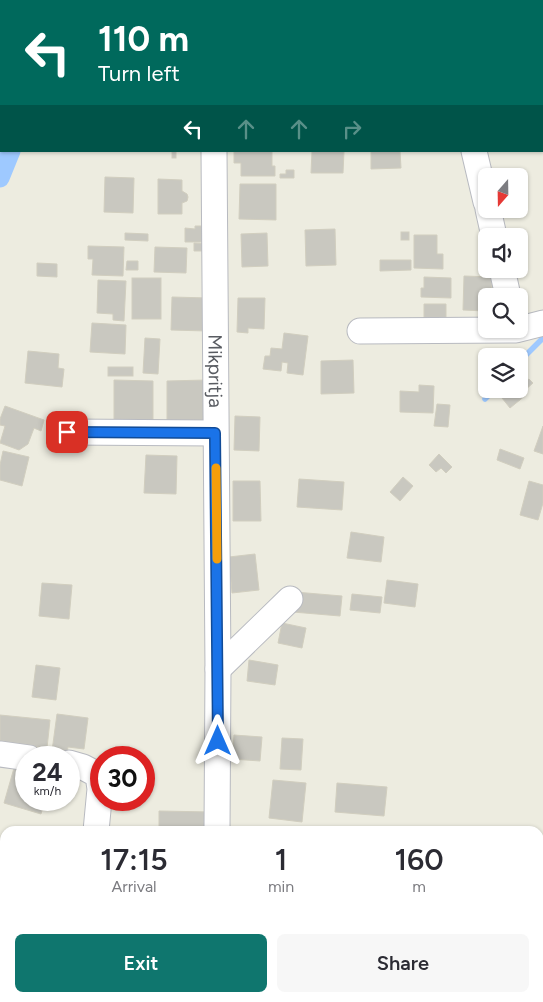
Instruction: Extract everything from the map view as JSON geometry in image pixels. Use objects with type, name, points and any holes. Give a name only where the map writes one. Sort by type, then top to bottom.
[{"type":"street","name":"Mikpritja","points":[[214,152],[218,669],[217,826]]},
{"type":"street","points":[[474,152],[478,168]]},
{"type":"street","points":[[528,326],[543,323]]},
{"type":"street","points":[[360,331],[478,329]]},
{"type":"street","points":[[67,432],[215,433]]},
{"type":"street","points":[[218,669],[290,599]]},
{"type":"street","points":[[0,754],[15,756]]},
{"type":"street","points":[[80,766],[98,774],[100,789],[96,826]]},
{"type":"building","points":[[172,152],[176,152],[176,158],[172,158]]},
{"type":"building","points":[[234,152],[272,152],[272,166],[275,166],[275,176],[241,176],[241,163],[234,163]]},
{"type":"building","points":[[312,152],[344,152],[343,173],[311,173]]},
{"type":"building","points":[[371,152],[400,152],[401,168],[371,169]]},
{"type":"building","points":[[286,170],[294,170],[294,178],[280,178],[280,174],[286,174]]},
{"type":"building","points":[[105,177],[134,178],[133,213],[104,212]]},
{"type":"building","points":[[158,179],[182,180],[182,191],[188,197],[187,201],[182,203],[182,214],[158,214]]},
{"type":"building","points":[[240,184],[276,184],[276,220],[239,219]]},
{"type":"building","points":[[195,226],[211,226],[211,242],[185,242],[185,228],[195,229]]},
{"type":"building","points":[[335,229],[336,265],[306,266],[305,230]]},
{"type":"building","points":[[401,232],[409,232],[409,240],[401,240]]},
{"type":"building","points":[[125,233],[148,234],[148,241],[125,240]]},
{"type":"building","points":[[267,233],[268,266],[242,267],[241,234]]},
{"type":"building","points":[[414,235],[437,235],[437,254],[443,254],[443,269],[414,268]]},
{"type":"building","points":[[194,243],[210,244],[209,251],[194,251]]},
{"type":"building","points":[[88,246],[124,247],[123,276],[92,275],[93,259],[88,259]]},
{"type":"building","points":[[155,247],[187,248],[186,273],[154,272]]},
{"type":"building","points":[[380,260],[411,260],[411,270],[380,271]]},
{"type":"building","points":[[127,261],[138,261],[138,270],[126,270]]},
{"type":"building","points":[[37,263],[57,264],[57,277],[37,276]]},
{"type":"building","points":[[464,276],[492,278],[491,288],[478,288],[478,311],[463,310]]},
{"type":"building","points":[[424,277],[451,278],[451,298],[421,297],[421,288],[424,288]]},
{"type":"building","points":[[132,278],[161,278],[161,319],[132,319]]},
{"type":"building","points":[[98,280],[126,281],[124,321],[113,320],[113,314],[97,313]]},
{"type":"building","points":[[172,297],[208,298],[207,331],[171,330]]},
{"type":"building","points":[[238,298],[265,298],[264,329],[248,328],[248,333],[237,332]]},
{"type":"building","points":[[424,304],[446,304],[446,322],[424,321]]},
{"type":"building","points":[[92,323],[126,325],[125,354],[90,352]]},
{"type":"building","points":[[284,333],[308,336],[303,375],[287,373],[288,363],[282,362],[281,371],[263,369],[265,356],[270,356],[271,348],[282,349]]},
{"type":"building","points":[[145,338],[160,339],[158,374],[143,373]]},
{"type":"building","points":[[28,351],[59,354],[58,368],[64,369],[62,387],[25,383]]},
{"type":"building","points":[[353,360],[354,393],[321,394],[321,361]]},
{"type":"building","points":[[108,367],[133,367],[133,376],[108,376]]},
{"type":"building","points":[[114,380],[153,381],[153,422],[114,421]]},
{"type":"building","points":[[206,380],[206,420],[167,420],[167,381]]},
{"type":"building","points":[[528,380],[533,383],[528,387]]},
{"type":"building","points":[[419,385],[434,386],[433,413],[400,412],[400,391],[419,392]]},
{"type":"building","points":[[502,398],[522,398],[510,408]]},
{"type":"building","points":[[437,404],[450,405],[448,427],[434,426]]},
{"type":"building","points":[[5,406],[44,420],[41,431],[34,428],[28,444],[19,450],[0,443],[5,426],[0,425],[0,419]]},
{"type":"building","points":[[235,416],[260,417],[259,451],[234,450]]},
{"type":"building","points":[[543,426],[543,454],[534,451]]},
{"type":"building","points":[[500,449],[524,458],[520,469],[497,460]]},
{"type":"building","points":[[3,451],[29,457],[22,486],[0,480],[0,465]]},
{"type":"building","points":[[439,454],[452,467],[446,473],[441,468],[436,472],[429,465]]},
{"type":"building","points":[[146,455],[177,456],[176,494],[144,493]]},
{"type":"building","points":[[403,477],[413,486],[400,501],[390,492]]},
{"type":"building","points":[[299,479],[344,482],[342,510],[297,507]]},
{"type":"building","points":[[233,481],[260,481],[261,521],[233,521]]},
{"type":"building","points":[[529,481],[543,485],[543,503],[538,520],[520,515]]},
{"type":"building","points":[[351,532],[384,537],[381,562],[347,558]]},
{"type":"building","points":[[255,554],[259,590],[232,593],[229,557]]},
{"type":"building","points":[[387,580],[418,584],[415,607],[384,603]]},
{"type":"building","points":[[42,583],[72,585],[69,619],[39,616]]},
{"type":"building","points":[[295,592],[342,596],[340,616],[293,612]]},
{"type":"building","points":[[352,594],[382,597],[380,613],[350,610]]},
{"type":"building","points":[[282,623],[306,628],[302,648],[278,643]]},
{"type":"building","points":[[249,660],[278,665],[275,685],[247,681]]},
{"type":"building","points":[[36,665],[60,668],[56,700],[32,697]]},
{"type":"building","points":[[57,714],[88,718],[84,749],[80,748],[80,746],[53,746]]},
{"type":"building","points":[[0,715],[50,720],[47,746],[0,743]]},
{"type":"building","points":[[234,735],[262,737],[260,761],[232,759]]},
{"type":"building","points":[[282,738],[303,739],[301,770],[280,769]]},
{"type":"building","points":[[14,768],[15,768],[15,806],[4,803]]},
{"type":"building","points":[[273,780],[306,783],[302,822],[269,818]]},
{"type":"building","points":[[337,783],[387,787],[384,816],[335,812]]},
{"type":"building","points":[[31,811],[42,811],[41,814]]},
{"type":"building","points":[[159,811],[211,812],[210,826],[159,826]]},
{"type":"waterway","points":[[0,178],[11,152]]},
{"type":"waterway","points":[[528,353],[543,338]]},
{"type":"slow traffic","points":[[216,468],[217,559]]},
{"type":"route","points":[[67,432],[215,433],[218,741]]}]
